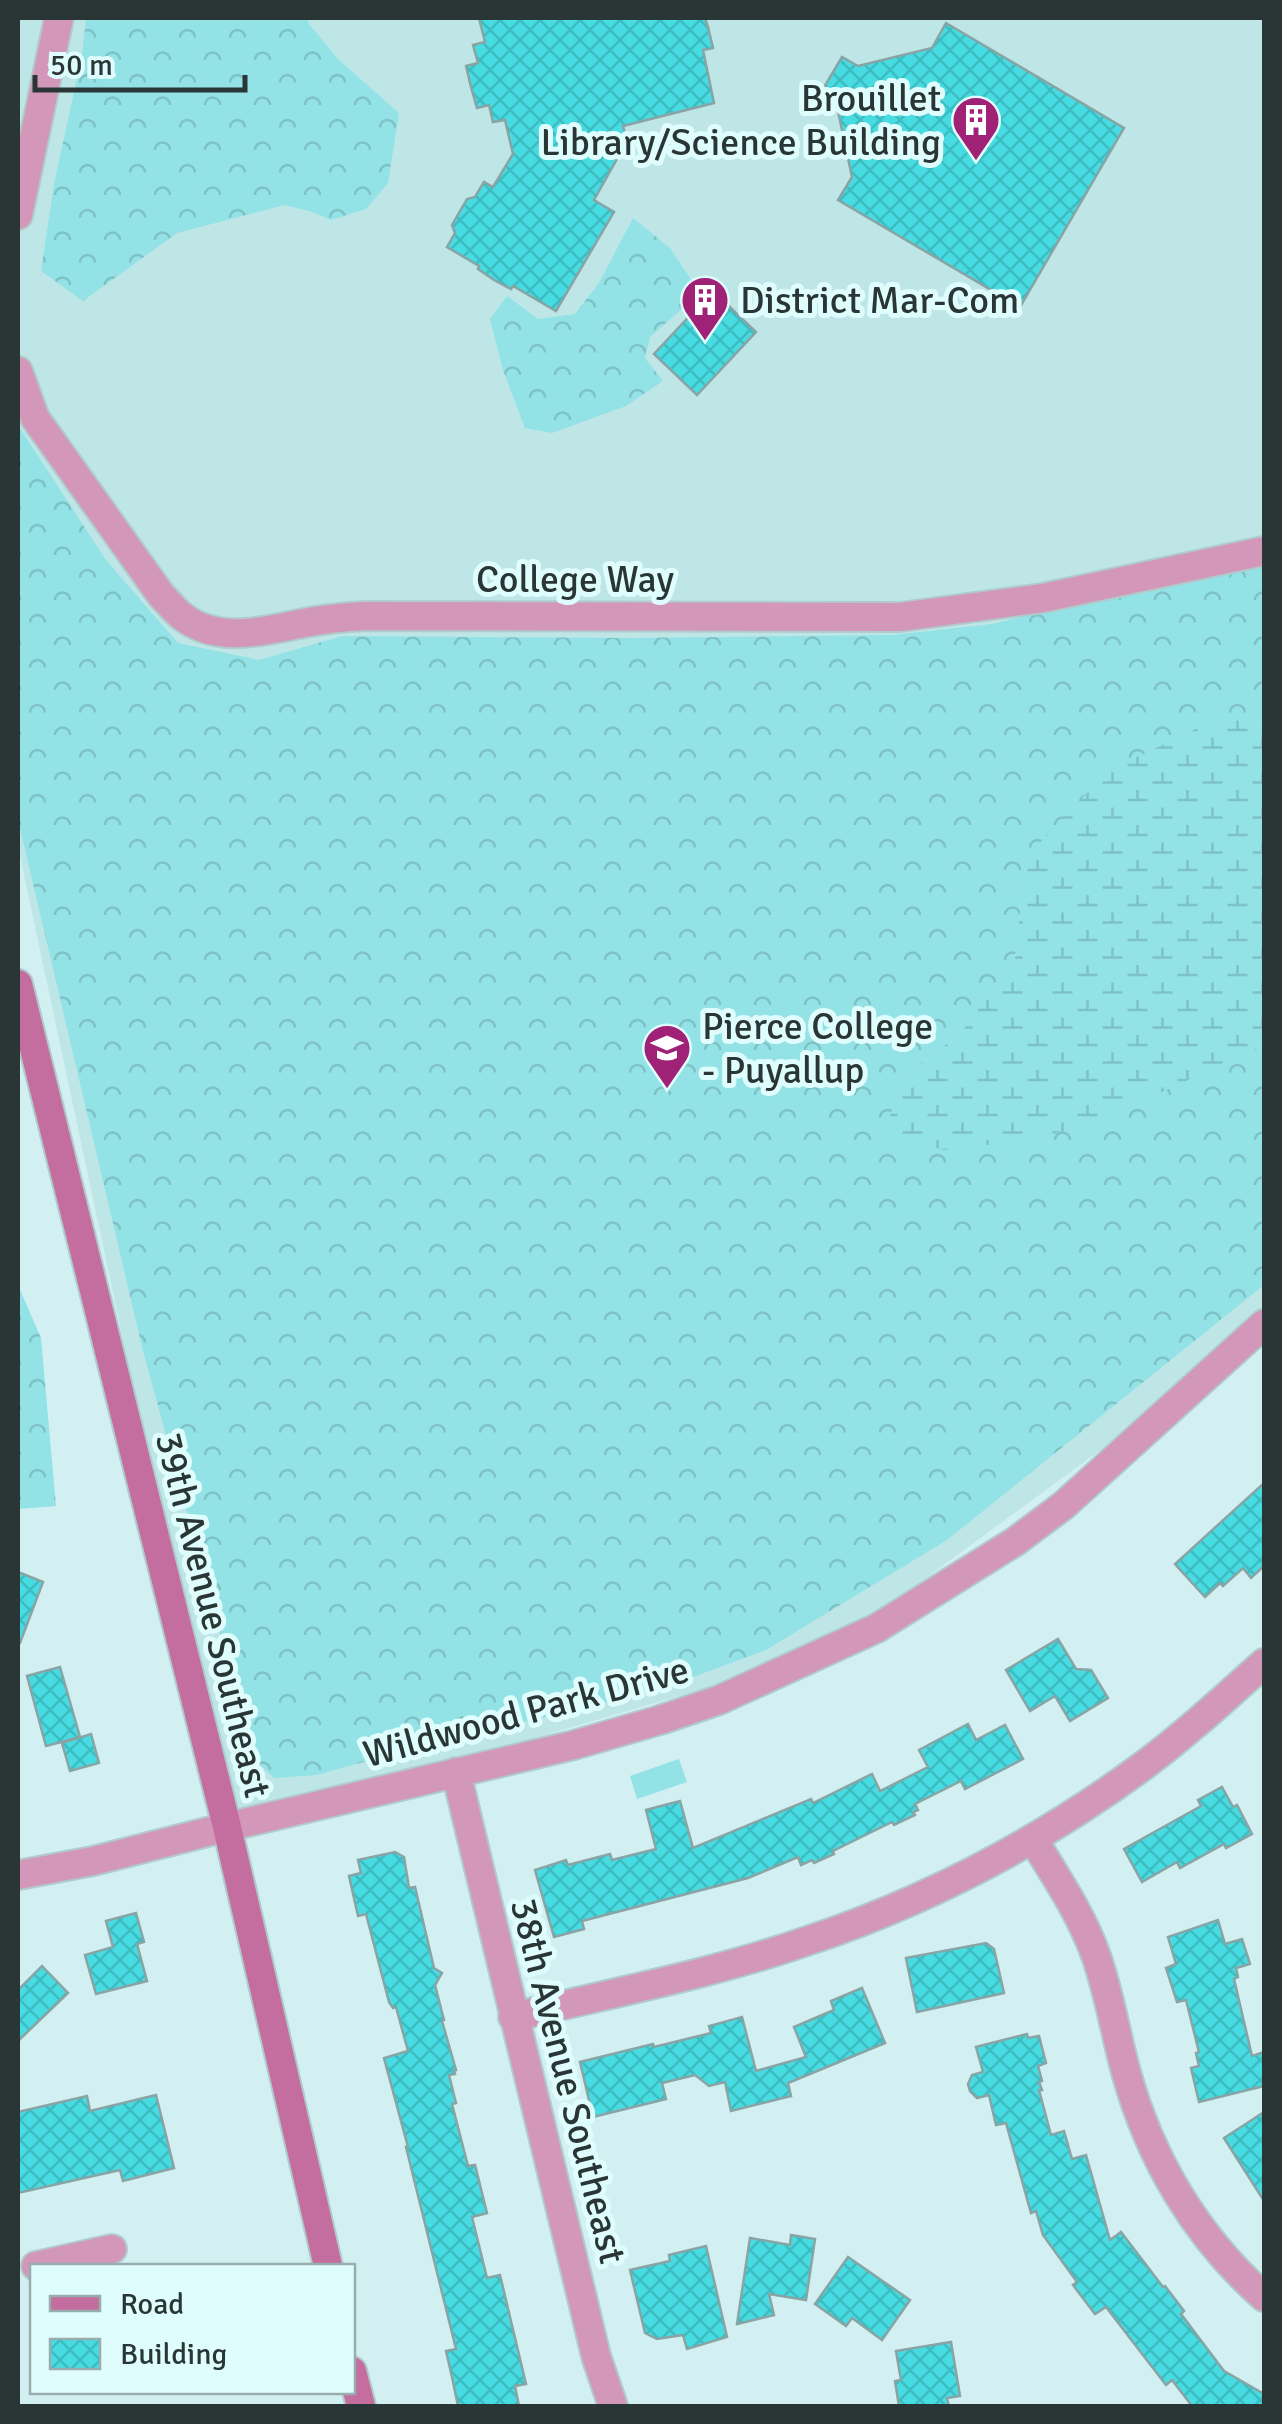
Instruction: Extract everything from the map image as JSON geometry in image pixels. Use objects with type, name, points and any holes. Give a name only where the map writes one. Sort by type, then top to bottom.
[{"type":"main road","name":"39th Avenue Southeast","points":[[18,984],[227,1827],[328,2264]]},
{"type":"street","points":[[18,215],[59,19]]},
{"type":"street","name":"College Way","points":[[18,371],[35,418],[162,595],[182,617],[218,632],[267,632],[321,620],[366,616],[900,617],[1043,598],[1264,551]]},
{"type":"street","name":"Wildwood Park Drive","points":[[18,1875],[93,1861],[574,1745],[718,1700],[878,1628],[1016,1541],[1064,1505],[1264,1324]]},
{"type":"street","points":[[513,2016],[749,1960],[923,1896],[1033,1838],[1142,1767],[1264,1663]]},
{"type":"street","name":"38th Avenue Southeast","points":[[456,1772],[596,2356],[613,2406]]},
{"type":"street","points":[[1033,1838],[1094,1948],[1135,2103],[1163,2169],[1224,2258],[1264,2297]]},
{"type":"street","points":[[47,2264],[112,2249]]},
{"type":"shaded area","name":"Pierce College - Puyallup","points":[[18,18],[1264,18],[1264,1333],[821,1655],[227,1827],[18,847]]},
{"type":"green space","points":[[86,18],[307,18],[339,60],[399,113],[388,183],[366,209],[331,220],[285,205],[177,233],[83,301],[41,271]]},
{"type":"green space","points":[[633,218],[670,248],[700,293],[650,337],[645,358],[663,381],[626,406],[552,433],[525,428],[503,370],[490,319],[507,296],[538,319],[575,314],[599,283]]},
{"type":"green space","points":[[18,421],[106,560],[178,643],[259,660],[342,636],[892,635],[992,624],[1264,563],[1264,720],[1211,721],[1026,857],[1015,959],[961,1033],[902,1078],[1199,1074],[1264,1045],[1264,1285],[947,1540],[766,1650],[650,1693],[441,1741],[316,1775],[274,1778],[255,1760],[143,1351],[18,820]]},
{"type":"green space","points":[[1264,720],[1264,1045],[1099,1121],[1031,1140],[944,1150],[884,1135],[902,1078],[961,1033],[1015,959],[1026,857],[1108,771],[1212,721]]},
{"type":"green space","points":[[18,1285],[41,1338],[56,1506],[18,1509]]},
{"type":"green space","points":[[679,1759],[687,1782],[637,1799],[630,1776]]},
{"type":"building","points":[[479,18],[705,18],[708,27],[713,48],[703,50],[714,103],[623,126],[627,141],[594,200],[614,212],[556,311],[513,286],[511,289],[494,280],[447,247],[455,233],[452,225],[467,199],[475,197],[484,182],[493,187],[513,154],[505,120],[493,122],[489,105],[477,108],[471,87],[466,66],[478,63],[473,45],[485,42]]},
{"type":"building","name":"Brouillet Library/Science Building","points":[[946,23],[1124,128],[1020,307],[838,200],[852,177],[836,102],[820,94],[842,57],[858,66],[932,48]]},
{"type":"building","name":"District Mar-Com","points":[[713,291],[756,332],[697,395],[654,354]]},
{"type":"building","points":[[1264,1483],[1264,1566],[1251,1578],[1243,1568],[1205,1597],[1175,1564]]},
{"type":"building","points":[[18,1572],[43,1582],[20,1643],[18,1643]]},
{"type":"building","points":[[1058,1639],[1076,1669],[1091,1670],[1108,1698],[1070,1721],[1055,1696],[1030,1711],[1006,1670]]},
{"type":"building","points":[[60,1667],[80,1737],[46,1746],[27,1676]]},
{"type":"building","points":[[968,1724],[976,1740],[1005,1725],[1023,1759],[965,1789],[961,1781],[915,1804],[915,1815],[894,1825],[892,1822],[814,1863],[812,1860],[801,1865],[798,1857],[748,1878],[582,1921],[584,1929],[554,1937],[535,1870],[566,1860],[568,1865],[610,1854],[612,1860],[656,1849],[646,1810],[680,1801],[693,1848],[811,1799],[813,1803],[872,1774],[880,1791],[928,1767],[919,1750]]},
{"type":"building","points":[[91,1734],[99,1763],[70,1771],[62,1743]]},
{"type":"building","points":[[1222,1787],[1252,1834],[1180,1868],[1177,1862],[1142,1882],[1124,1849],[1201,1806],[1198,1800]]},
{"type":"building","points":[[395,1852],[404,1857],[409,1888],[415,1887],[434,1968],[442,1973],[435,1985],[456,2070],[449,2075],[456,2103],[452,2104],[468,2166],[475,2165],[487,2213],[472,2217],[487,2278],[500,2275],[526,2384],[515,2386],[519,2406],[458,2406],[446,2351],[456,2349],[384,2058],[408,2051],[396,2007],[389,2002],[366,1914],[358,1916],[349,1876],[361,1873],[358,1860]]},
{"type":"building","points":[[136,1913],[144,1942],[137,1944],[147,1981],[96,1994],[85,1955],[113,1947],[106,1921]]},
{"type":"building","points":[[1218,1920],[1225,1944],[1242,1939],[1250,1964],[1236,1968],[1238,1977],[1234,1979],[1252,2056],[1264,2052],[1264,2086],[1199,2102],[1191,2068],[1199,2066],[1199,2052],[1186,2000],[1177,2002],[1166,1968],[1176,1964],[1168,1937]]},
{"type":"building","points":[[986,1943],[994,1949],[1004,1993],[917,2012],[906,1958]]},
{"type":"building","points":[[42,1966],[68,1993],[18,2041],[18,1990]]},
{"type":"building","points":[[862,1988],[885,2043],[788,2083],[791,2096],[731,2111],[725,2082],[709,2086],[695,2075],[662,2083],[666,2099],[593,2117],[580,2062],[711,2033],[709,2026],[742,2017],[756,2071],[806,2057],[794,2027],[834,2010],[831,2001]]},
{"type":"building","points":[[1027,2034],[1028,2038],[1039,2036],[1046,2063],[1038,2066],[1042,2081],[1039,2090],[1051,2135],[1064,2131],[1072,2159],[1086,2155],[1110,2240],[1121,2232],[1184,2311],[1181,2314],[1224,2371],[1264,2394],[1264,2406],[1192,2406],[1172,2380],[1166,2385],[1106,2307],[1095,2314],[1073,2285],[1077,2282],[1043,2235],[1036,2211],[1031,2213],[1006,2123],[996,2125],[989,2095],[977,2098],[968,2084],[972,2075],[983,2072],[976,2047]]},
{"type":"building","points":[[156,2095],[174,2168],[123,2181],[120,2170],[18,2193],[18,2112],[87,2096],[90,2111]]},
{"type":"building","points":[[1264,2112],[1264,2201],[1224,2138]]},
{"type":"building","points":[[791,2235],[815,2239],[806,2300],[769,2294],[774,2315],[737,2324],[750,2238],[790,2245]]},
{"type":"building","points":[[706,2246],[727,2337],[687,2349],[683,2335],[657,2339],[645,2333],[630,2270],[670,2261],[669,2255]]},
{"type":"building","points":[[848,2257],[910,2300],[882,2340],[852,2318],[846,2326],[815,2304]]},
{"type":"building","points":[[951,2342],[960,2396],[947,2398],[949,2406],[899,2406],[895,2381],[901,2380],[896,2351]]},
{"type":"place","name":"Brouillet Library/Science Building","points":[[976,162]]},
{"type":"place","name":"District Mar-Com","points":[[705,342]]},
{"type":"place","name":"Pierce College - Puyallup","points":[[667,1090]]}]
